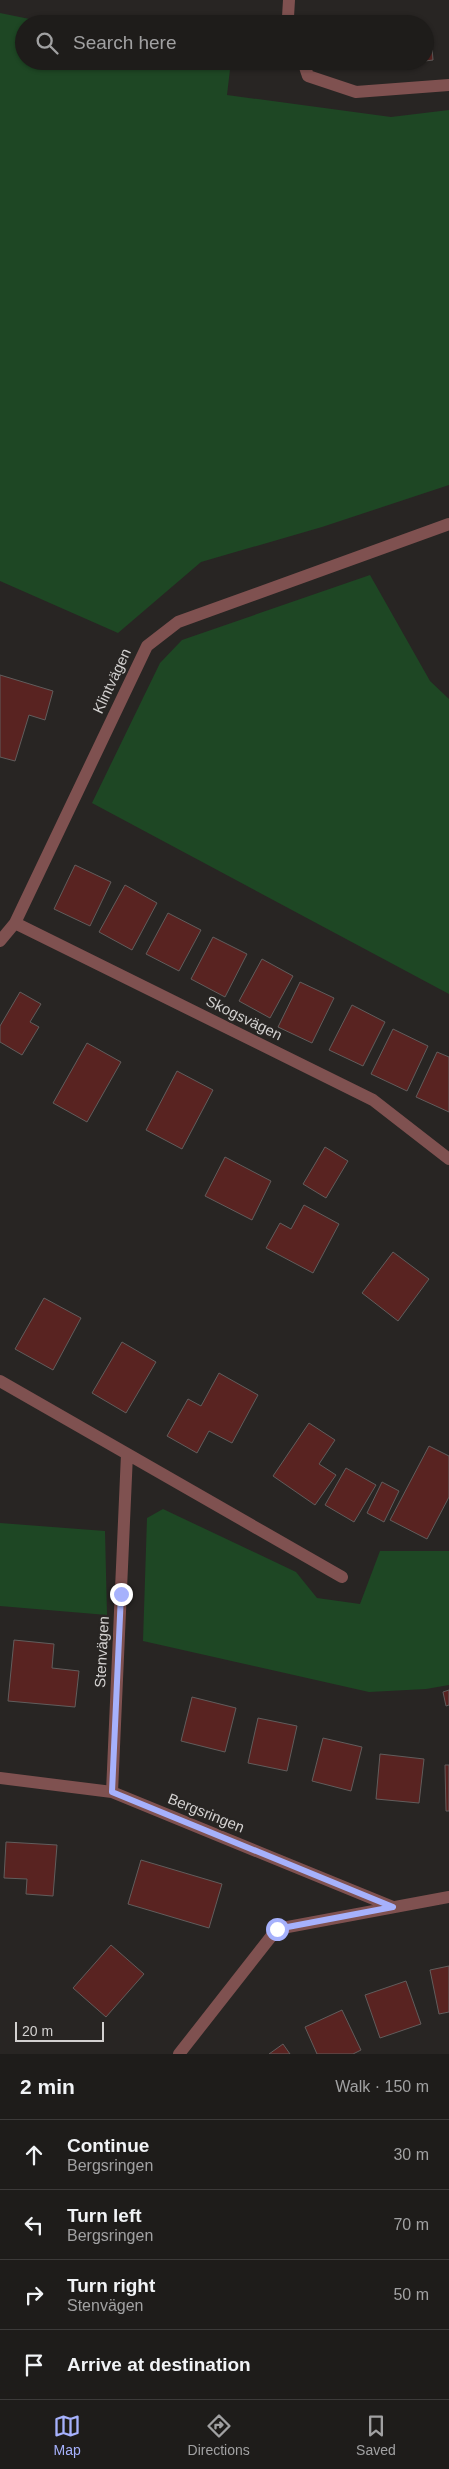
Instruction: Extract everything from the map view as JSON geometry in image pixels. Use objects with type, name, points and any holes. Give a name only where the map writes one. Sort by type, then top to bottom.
[{"type":"street","points":[[288,15],[289,0]]},
{"type":"street","points":[[306,70],[308,76],[356,92],[449,85]]},
{"type":"street","name":"Klintvägen","points":[[0,941],[15,922],[147,646],[178,622],[449,524]]},
{"type":"street","name":"Skogsvägen","points":[[15,922],[373,1100],[449,1159]]},
{"type":"street","points":[[0,1381],[342,1577]]},
{"type":"street","name":"Stenvägen","points":[[112,1792],[127,1454]]},
{"type":"street","name":"Bergsringen","points":[[0,1778],[112,1792],[393,1907]]},
{"type":"street","points":[[179,2054],[277,1929],[449,1897]]},
{"type":"green space","points":[[0,13],[15,16],[15,70],[230,70],[227,95],[391,117],[449,110],[449,485],[322,527],[201,562],[118,633],[0,581]]},
{"type":"green space","points":[[370,575],[430,681],[449,699],[449,994],[92,803],[160,663],[182,640]]},
{"type":"green space","points":[[163,1509],[296,1572],[317,1598],[360,1604],[380,1551],[449,1551],[449,1685],[426,1689],[369,1692],[143,1641],[147,1518]]},
{"type":"green space","points":[[0,1523],[105,1531],[107,1615],[0,1606]]},
{"type":"building","points":[[0,675],[53,691],[45,720],[29,715],[15,761],[0,757]]},
{"type":"building","points":[[75,865],[111,882],[90,926],[54,909]]},
{"type":"building","points":[[125,885],[157,903],[132,950],[99,932]]},
{"type":"building","points":[[168,913],[201,930],[179,971],[146,954]]},
{"type":"building","points":[[213,937],[247,954],[225,997],[191,979]]},
{"type":"building","points":[[262,959],[293,976],[270,1018],[239,1001]]},
{"type":"building","points":[[300,982],[334,998],[312,1043],[278,1027]]},
{"type":"building","points":[[20,992],[41,1004],[30,1022],[39,1027],[22,1055],[0,1042],[0,1026]]},
{"type":"building","points":[[352,1005],[385,1022],[363,1066],[329,1050]]},
{"type":"building","points":[[393,1029],[428,1046],[407,1091],[371,1074]]},
{"type":"building","points":[[87,1043],[121,1062],[87,1122],[53,1103]]},
{"type":"building","points":[[437,1052],[449,1057],[449,1112],[416,1097]]},
{"type":"building","points":[[177,1071],[213,1090],[182,1149],[146,1130]]},
{"type":"building","points":[[325,1147],[348,1161],[326,1198],[303,1184]]},
{"type":"building","points":[[225,1157],[271,1181],[252,1220],[205,1196]]},
{"type":"building","points":[[304,1205],[339,1224],[313,1273],[266,1248],[280,1223],[291,1229]]},
{"type":"building","points":[[393,1252],[429,1279],[398,1321],[362,1293]]},
{"type":"building","points":[[44,1298],[81,1318],[53,1370],[15,1349]]},
{"type":"building","points":[[122,1342],[156,1362],[126,1413],[92,1393]]},
{"type":"building","points":[[219,1373],[258,1395],[232,1443],[209,1431],[197,1453],[167,1436],[188,1399],[201,1406]]},
{"type":"building","points":[[309,1423],[335,1440],[319,1464],[336,1475],[315,1505],[273,1476]]},
{"type":"building","points":[[429,1446],[449,1456],[449,1497],[427,1539],[390,1520]]},
{"type":"building","points":[[346,1468],[376,1485],[354,1522],[325,1505]]},
{"type":"building","points":[[382,1482],[399,1491],[384,1522],[367,1513]]},
{"type":"building","points":[[14,1640],[54,1644],[52,1668],[79,1671],[75,1707],[8,1701]]},
{"type":"building","points":[[449,1690],[449,1705],[446,1706],[443,1692]]},
{"type":"building","points":[[192,1697],[236,1708],[225,1752],[181,1741]]},
{"type":"building","points":[[258,1718],[297,1726],[287,1771],[248,1763]]},
{"type":"building","points":[[323,1738],[362,1747],[351,1791],[312,1781]]},
{"type":"building","points":[[380,1754],[424,1759],[419,1803],[376,1799]]},
{"type":"building","points":[[445,1765],[449,1765],[449,1811],[446,1811]]},
{"type":"building","points":[[6,1842],[57,1845],[53,1896],[26,1894],[27,1879],[4,1878]]},
{"type":"building","points":[[141,1860],[222,1884],[209,1928],[128,1904]]},
{"type":"building","points":[[111,1945],[144,1974],[106,2017],[73,1988]]},
{"type":"building","points":[[449,1966],[449,2012],[439,2014],[430,1970]]},
{"type":"building","points":[[406,1981],[421,2024],[380,2038],[365,1995]]},
{"type":"building","points":[[342,2010],[361,2050],[353,2054],[317,2054],[305,2027]]},
{"type":"building","points":[[283,2044],[290,2054],[269,2054]]},
{"type":"route","points":[[121,1594],[112,1792],[393,1907],[277,1929]]}]
